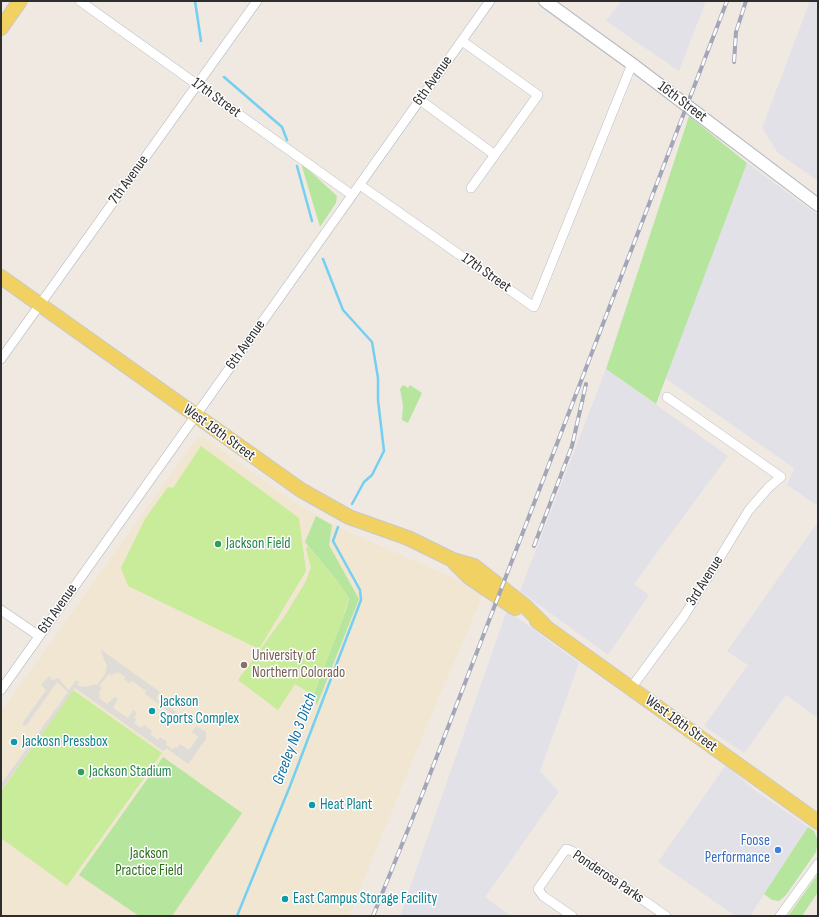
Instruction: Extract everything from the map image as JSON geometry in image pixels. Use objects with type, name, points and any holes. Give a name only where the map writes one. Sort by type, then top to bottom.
[{"type":"main road","points":[[1,28],[20,1]]},
{"type":"main road","name":"16th Street","points":[[545,1],[632,64],[818,205]]},
{"type":"main road","name":"West 18th Street","points":[[1,277],[273,472],[335,510],[408,538],[452,560],[474,566],[525,606],[544,625],[818,822]]},
{"type":"street","name":"17th Street","points":[[80,1],[352,195]]},
{"type":"street","name":"7th Avenue","points":[[1,359],[257,1]]},
{"type":"street","name":"6th Avenue","points":[[1,690],[490,1]]},
{"type":"street","points":[[462,41],[538,95],[471,188]]},
{"type":"street","name":"17th Street","points":[[360,185],[534,307],[632,64]]},
{"type":"street","points":[[420,100],[495,155]]},
{"type":"street","name":"3rd Avenue","points":[[631,688],[684,616],[749,510],[769,487],[781,477],[667,396]]},
{"type":"street","points":[[1,610],[39,636]]},
{"type":"street","name":"Ponderosa Parks","points":[[572,916],[543,896],[538,889],[566,849],[572,851],[666,916]]},
{"type":"street","points":[[780,916],[818,864]]},
{"type":"shaded area","points":[[621,1],[706,1],[679,71],[606,21]]},
{"type":"shaded area","points":[[810,1],[818,1],[818,181],[778,153],[762,128]]},
{"type":"shaded area","points":[[747,163],[818,215],[818,506],[787,485],[794,468],[665,378]]},
{"type":"shaded area","points":[[606,369],[728,456],[634,584],[649,595],[608,655],[520,591]]},
{"type":"shaded area","name":"University of Northern Colorado","points":[[204,437],[289,499],[337,527],[456,579],[483,595],[429,720],[349,916],[1,916],[1,712],[197,438]]},
{"type":"shaded area","points":[[818,522],[818,718],[786,695],[744,753],[704,726],[748,665],[727,651]]},
{"type":"shaded area","points":[[507,610],[579,663],[540,771],[559,792],[485,897],[511,916],[400,916]]},
{"type":"shaded area","points":[[100,649],[160,692],[156,698],[183,717],[181,720],[145,694],[146,691],[132,681],[129,683],[124,679],[125,677],[118,672],[116,674],[114,673],[112,676],[109,674],[99,686],[102,688],[98,693],[101,695],[99,698],[107,704],[115,697],[118,699],[113,708],[128,718],[133,710],[137,713],[134,718],[136,719],[134,723],[141,728],[144,725],[152,731],[150,734],[158,740],[160,737],[167,742],[166,745],[173,750],[180,744],[189,750],[198,737],[192,732],[196,726],[206,732],[206,739],[188,764],[166,748],[163,751],[75,688],[1,790],[1,784],[68,692],[57,682],[26,726],[22,724],[46,690],[41,685],[49,676],[53,680],[58,678],[69,690],[76,680],[79,682],[77,685],[85,687],[98,684],[105,674],[107,666]]},
{"type":"shaded area","points":[[726,765],[753,789],[808,827],[750,916],[735,916],[658,862]]},
{"type":"green space","points":[[689,116],[747,163],[656,404],[606,369]]},
{"type":"green space","points":[[301,163],[337,196],[336,203],[320,227]]},
{"type":"green space","points":[[403,385],[408,388],[410,385],[422,393],[408,423],[402,420],[403,405],[400,389]]},
{"type":"green space","name":"Jackson Field","points":[[201,446],[299,518],[306,571],[259,649],[128,586],[121,568],[145,519],[168,487],[173,488]]},
{"type":"green space","points":[[316,516],[332,525],[329,545],[359,599],[317,705],[313,696],[349,599],[338,582],[305,542]]},
{"type":"green space","points":[[308,546],[341,586],[348,596],[348,600],[341,624],[313,695],[295,684],[278,710],[238,680],[286,614],[306,581],[311,567],[306,549]]},
{"type":"green space","name":"Jackson Stadium","points":[[73,690],[162,753],[67,886],[1,838],[1,791]]},
{"type":"green space","name":"Jackson Practice Field","points":[[163,757],[242,813],[172,916],[139,916],[79,875]]},
{"type":"green space","points":[[808,827],[814,831],[818,841],[816,852],[786,895],[779,901],[772,900],[764,894]]},
{"type":"green space","points":[[818,874],[818,892],[802,916],[788,916]]},
{"type":"waterway","name":"Greeley No 3 Ditch","points":[[195,1],[201,41]]},
{"type":"waterway","name":"Greeley No 3 Ditch","points":[[224,77],[282,127],[287,140]]},
{"type":"waterway","name":"Greeley No 3 Ditch","points":[[297,166],[312,221]]},
{"type":"waterway","name":"Greeley No 3 Ditch","points":[[323,259],[343,310],[372,342],[378,378],[378,400],[384,451],[372,475],[364,482],[352,504]]},
{"type":"waterway","name":"Greeley No 3 Ditch","points":[[237,916],[290,786],[361,600],[360,590],[333,541],[338,527]]},
{"type":"railway","points":[[373,916],[422,795],[727,1]]},
{"type":"railway","points":[[734,62],[736,32],[746,1]]},
{"type":"railway","points":[[534,546],[572,446],[586,384]]},
{"type":"place","name":"Jackson Field","points":[[218,544]]},
{"type":"place","name":"University of Northern Colorado","points":[[244,665]]},
{"type":"place","name":"Jackson Sports Complex","points":[[152,711]]},
{"type":"place","name":"Jackosn Pressbox","points":[[14,742]]},
{"type":"place","name":"Jackson Stadium","points":[[81,772]]},
{"type":"place","name":"Heat Plant","points":[[312,805]]},
{"type":"place","name":"Foose Performance","points":[[778,850]]},
{"type":"place","name":"East Campus Storage Facility","points":[[285,899]]}]
